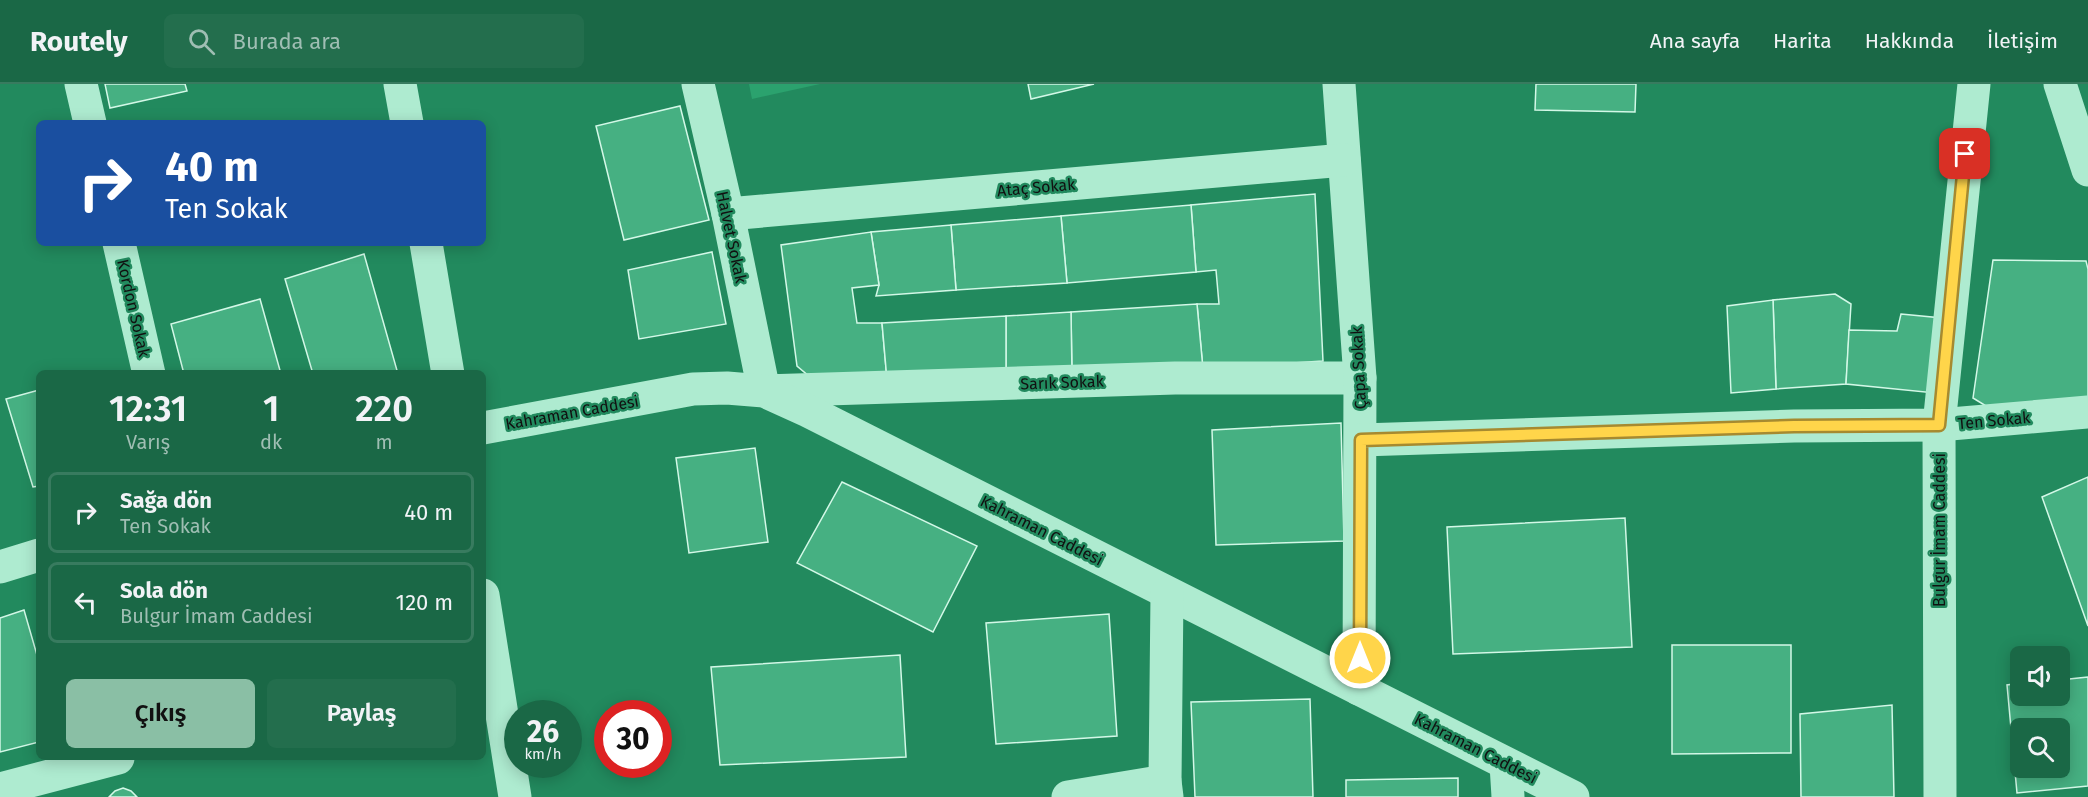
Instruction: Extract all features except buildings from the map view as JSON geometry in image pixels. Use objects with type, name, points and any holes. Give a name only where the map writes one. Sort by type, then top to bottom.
[{"type":"street","points":[[81,84],[89,120]]},
{"type":"street","points":[[400,84],[406,120]]},
{"type":"street","name":"Halvet Sokak","points":[[698,84],[728,214],[764,391]]},
{"type":"street","name":"Çapa Sokak","points":[[1339,84],[1360,378],[1359,689]]},
{"type":"street","name":"Bulgur İmam Caddesi","points":[[1940,797],[1939,425],[1974,84]]},
{"type":"street","points":[[2060,84],[2088,170]]},
{"type":"street","name":"Ataç Sokak","points":[[728,214],[1344,160]]},
{"type":"street","name":"Kordon Sokak","points":[[119,246],[148,370]]},
{"type":"street","points":[[427,246],[447,370]]},
{"type":"street","name":"Sarık Sokak","points":[[764,391],[1175,378],[1360,378]]},
{"type":"street","name":"Kahraman Caddesi","points":[[486,427],[693,390],[727,388],[764,391],[848,430],[1167,594],[1573,797]]},
{"type":"street","name":"Ten Sokak","points":[[1361,440],[1794,426],[1939,425],[2088,412]]},
{"type":"street","points":[[0,567],[36,556]]},
{"type":"street","points":[[1068,797],[1166,789],[1167,594]]},
{"type":"street","points":[[486,636],[489,677],[515,797]]},
{"type":"street","points":[[0,789],[110,760]]},
{"type":"street","points":[[1506,764],[1508,797]]},
{"type":"green space","points":[[749,84],[820,84],[752,99]]},
{"type":"route","points":[[1360,658],[1361,440],[1794,426],[1939,425],[1965,154]]}]
